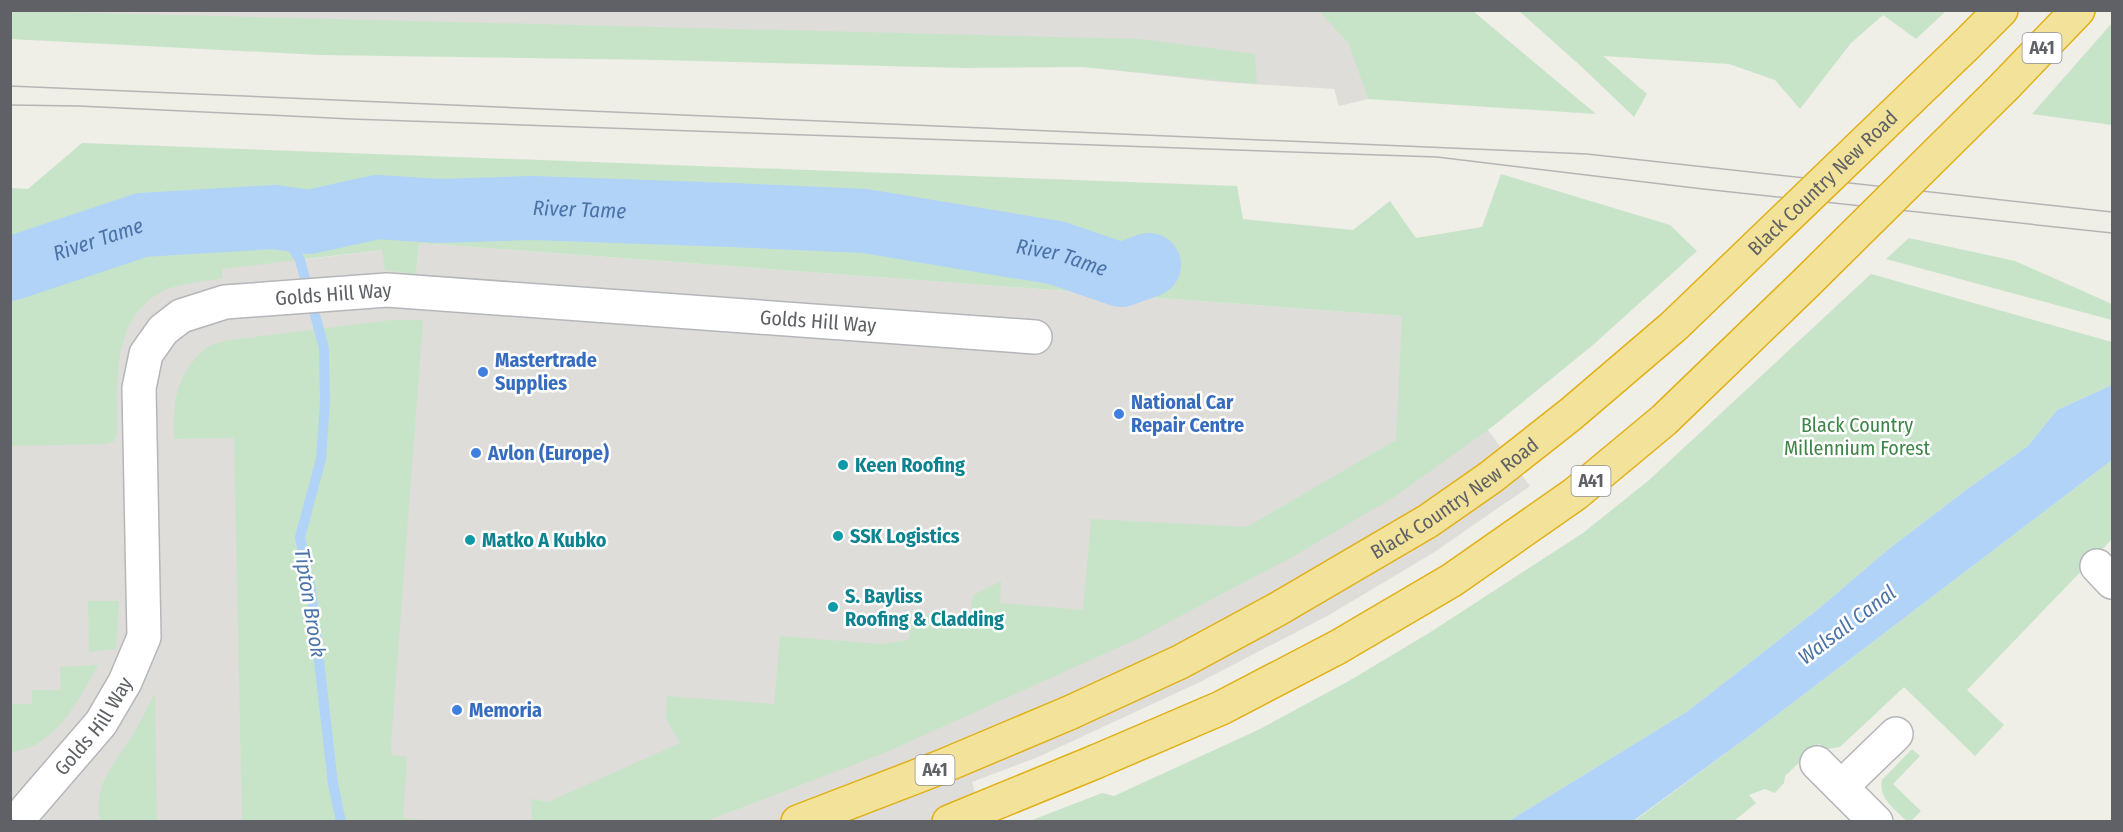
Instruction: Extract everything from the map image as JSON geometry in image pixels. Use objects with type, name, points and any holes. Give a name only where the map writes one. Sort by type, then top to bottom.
[{"type":"highway","name":"Black Country New Road","points":[[798,822],[941,767],[1180,662],[1276,610],[1428,521],[1491,477],[1571,414],[1674,326],[2001,10]]},
{"type":"highway","name":"A41","points":[[950,822],[1221,708],[1338,647],[1452,580],[1575,494],[1664,420],[2005,86],[2078,10]]},
{"type":"street","name":"Golds Hill Way","points":[[25,811],[101,723],[124,682],[144,637],[139,388],[146,354],[163,330],[181,316],[225,303],[387,290],[1035,337]]},
{"type":"street","points":[[1841,787],[1896,734]]},
{"type":"street","points":[[1817,763],[1876,822]]},
{"type":"shaded area","points":[[10,11],[1449,11],[1368,99],[1339,106],[1334,89],[1221,82],[1084,67],[11,39]]},
{"type":"shaded area","points":[[419,243],[1402,316],[1530,486],[1433,553],[1329,615],[1200,682],[1038,757],[972,782],[983,821],[11,821],[10,269],[301,260],[383,250],[416,274]]},
{"type":"green space","points":[[10,11],[1141,39],[1255,54],[1257,84],[1084,67],[963,68],[658,60],[321,55],[11,39]]},
{"type":"green space","points":[[1319,11],[1473,11],[1596,114],[1368,99],[1349,44]]},
{"type":"green space","points":[[1519,11],[1946,11],[1916,39],[1883,15],[1851,43],[1800,109],[1775,80],[1729,64],[1603,56],[1647,94],[1634,117]]},
{"type":"green space","points":[[2112,23],[2112,125],[2032,114]]},
{"type":"green space","points":[[82,143],[1237,186],[1243,219],[1353,230],[1390,201],[1416,238],[1482,227],[1501,174],[1670,225],[1697,251],[1593,345],[1492,427],[1394,497],[1294,556],[1135,640],[882,754],[706,821],[532,821],[531,799],[548,802],[680,743],[666,719],[667,696],[774,704],[780,636],[881,644],[908,640],[914,615],[969,619],[973,595],[1001,581],[1000,603],[1083,610],[1091,519],[1247,527],[1396,440],[1402,316],[419,243],[416,274],[385,270],[382,250],[222,269],[222,278],[163,291],[146,303],[134,318],[125,335],[118,374],[117,433],[114,441],[107,444],[11,446],[11,188],[28,189]]},
{"type":"green space","points":[[1909,238],[2015,261],[2112,304],[2112,320],[1886,259]]},
{"type":"green space","name":"Black Country Millennium Forest","points":[[1871,274],[2112,342],[2112,385],[2057,410],[2028,446],[1890,548],[1817,610],[1688,711],[1509,821],[1027,822],[1102,793],[1114,796],[1258,730],[1347,682],[1429,633],[1583,533],[1648,481]]},
{"type":"green space","points":[[391,320],[423,320],[391,745],[392,755],[407,757],[403,818],[439,821],[242,821],[234,438],[174,439],[174,409],[178,390],[185,373],[200,353],[216,344],[230,340]]},
{"type":"green space","points":[[2112,460],[2112,539],[1967,690],[2004,725],[1975,756],[1904,687],[1840,747],[1828,749],[1819,744],[1785,776],[1784,783],[1775,793],[1765,789],[1749,795],[1756,803],[1734,821],[1633,822],[1749,736]]},
{"type":"green space","points":[[88,601],[119,601],[116,649],[89,652]]},
{"type":"green space","points":[[98,665],[74,707],[53,732],[27,748],[11,752],[11,704],[32,704],[32,690],[61,690],[60,667]]},
{"type":"green space","points":[[155,693],[157,821],[100,821],[99,797],[106,777]]},
{"type":"green space","points":[[1912,749],[1920,756],[1893,784],[1921,811],[1911,821],[1907,821],[1888,803],[1881,786],[1882,780]]},
{"type":"water","name":"Walsall Canal","points":[[2112,385],[2112,460],[1749,736],[1633,821],[1509,821],[1688,711],[1817,610],[1890,548],[2028,446],[2057,410]]},
{"type":"waterway","name":"River Tame","points":[[10,269],[142,225],[274,217],[309,222],[377,207],[439,211],[532,208],[865,221],[1057,253],[1121,275],[1149,265]]},
{"type":"waterway","name":"Tipton Brook","points":[[274,217],[300,260],[324,348],[325,402],[321,459],[300,537],[311,590],[333,784],[341,822]]},
{"type":"tram line","points":[[10,86],[1587,154],[2112,212]]},
{"type":"tram line","points":[[10,105],[1437,157],[1703,189],[2112,233]]},
{"type":"place","name":"Mastertrade Supplies","points":[[483,372]]},
{"type":"place","name":"National Car Repair Centre","points":[[1119,414]]},
{"type":"place","name":"Avlon (Europe)","points":[[476,453]]},
{"type":"place","name":"Keen Roofing","points":[[843,465]]},
{"type":"place","name":"SSK Logistics","points":[[838,536]]},
{"type":"place","name":"Matko A Kubko","points":[[470,540]]},
{"type":"place","name":"S. Bayliss Roofing & Cladding","points":[[833,607]]},
{"type":"place","name":"Memoria","points":[[457,710]]}]
